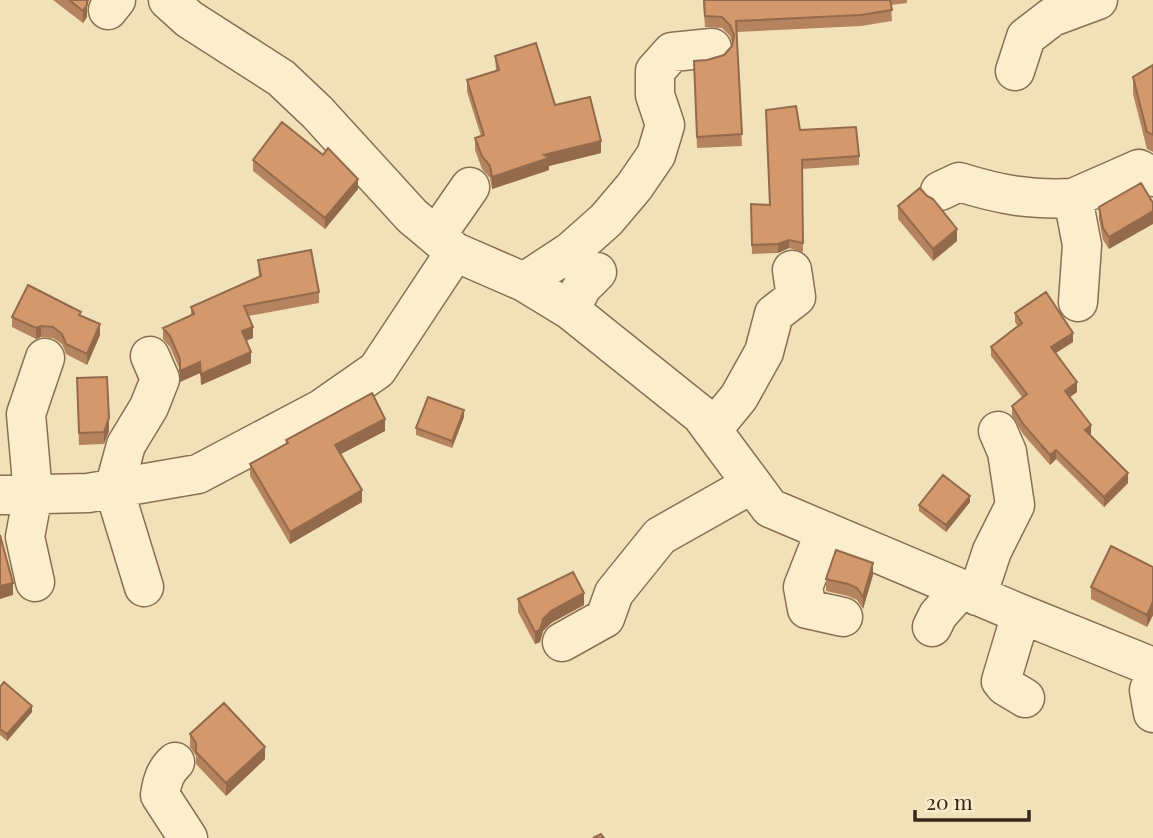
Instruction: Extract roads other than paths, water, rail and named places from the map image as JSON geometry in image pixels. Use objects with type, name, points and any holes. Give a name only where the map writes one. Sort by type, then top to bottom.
[{"type":"street","points":[[1015,71],[1026,37],[1052,17],[1098,0]]},
{"type":"street","points":[[187,6],[281,78],[317,112],[412,216],[445,244],[524,282],[570,310],[701,415],[770,508],[1021,614],[1102,631],[1153,667]]},
{"type":"street","points":[[524,282],[571,251],[606,220],[656,155],[665,125],[655,95],[655,71],[672,52],[712,48]]},
{"type":"street","points":[[940,191],[959,182],[997,194],[1036,199],[1073,198],[1139,169],[1153,177]]},
{"type":"street","points":[[16,494],[88,493],[198,474],[321,409],[377,370],[445,244],[470,187]]},
{"type":"street","points":[[1073,198],[1082,245],[1078,302]]},
{"type":"street","points":[[712,430],[739,397],[764,352],[774,314],[796,297],[792,270]]},
{"type":"street","points":[[570,310],[582,287],[597,272]]},
{"type":"street","points":[[144,587],[114,489],[126,445],[149,407],[160,379],[150,356]]},
{"type":"street","points":[[35,582],[16,494],[26,414],[45,358]]},
{"type":"street","points":[[932,627],[938,615],[969,592],[1015,505],[1007,452],[998,431]]},
{"type":"street","points":[[562,642],[605,618],[614,593],[660,536],[752,484]]},
{"type":"street","points":[[825,531],[803,587],[807,609],[843,617]]},
{"type":"street","points":[[1021,614],[1001,681],[1025,698]]},
{"type":"street","points":[[1153,680],[1149,690],[1153,713]]},
{"type":"street","points":[[175,762],[169,767],[162,781],[160,795],[188,838]]}]
